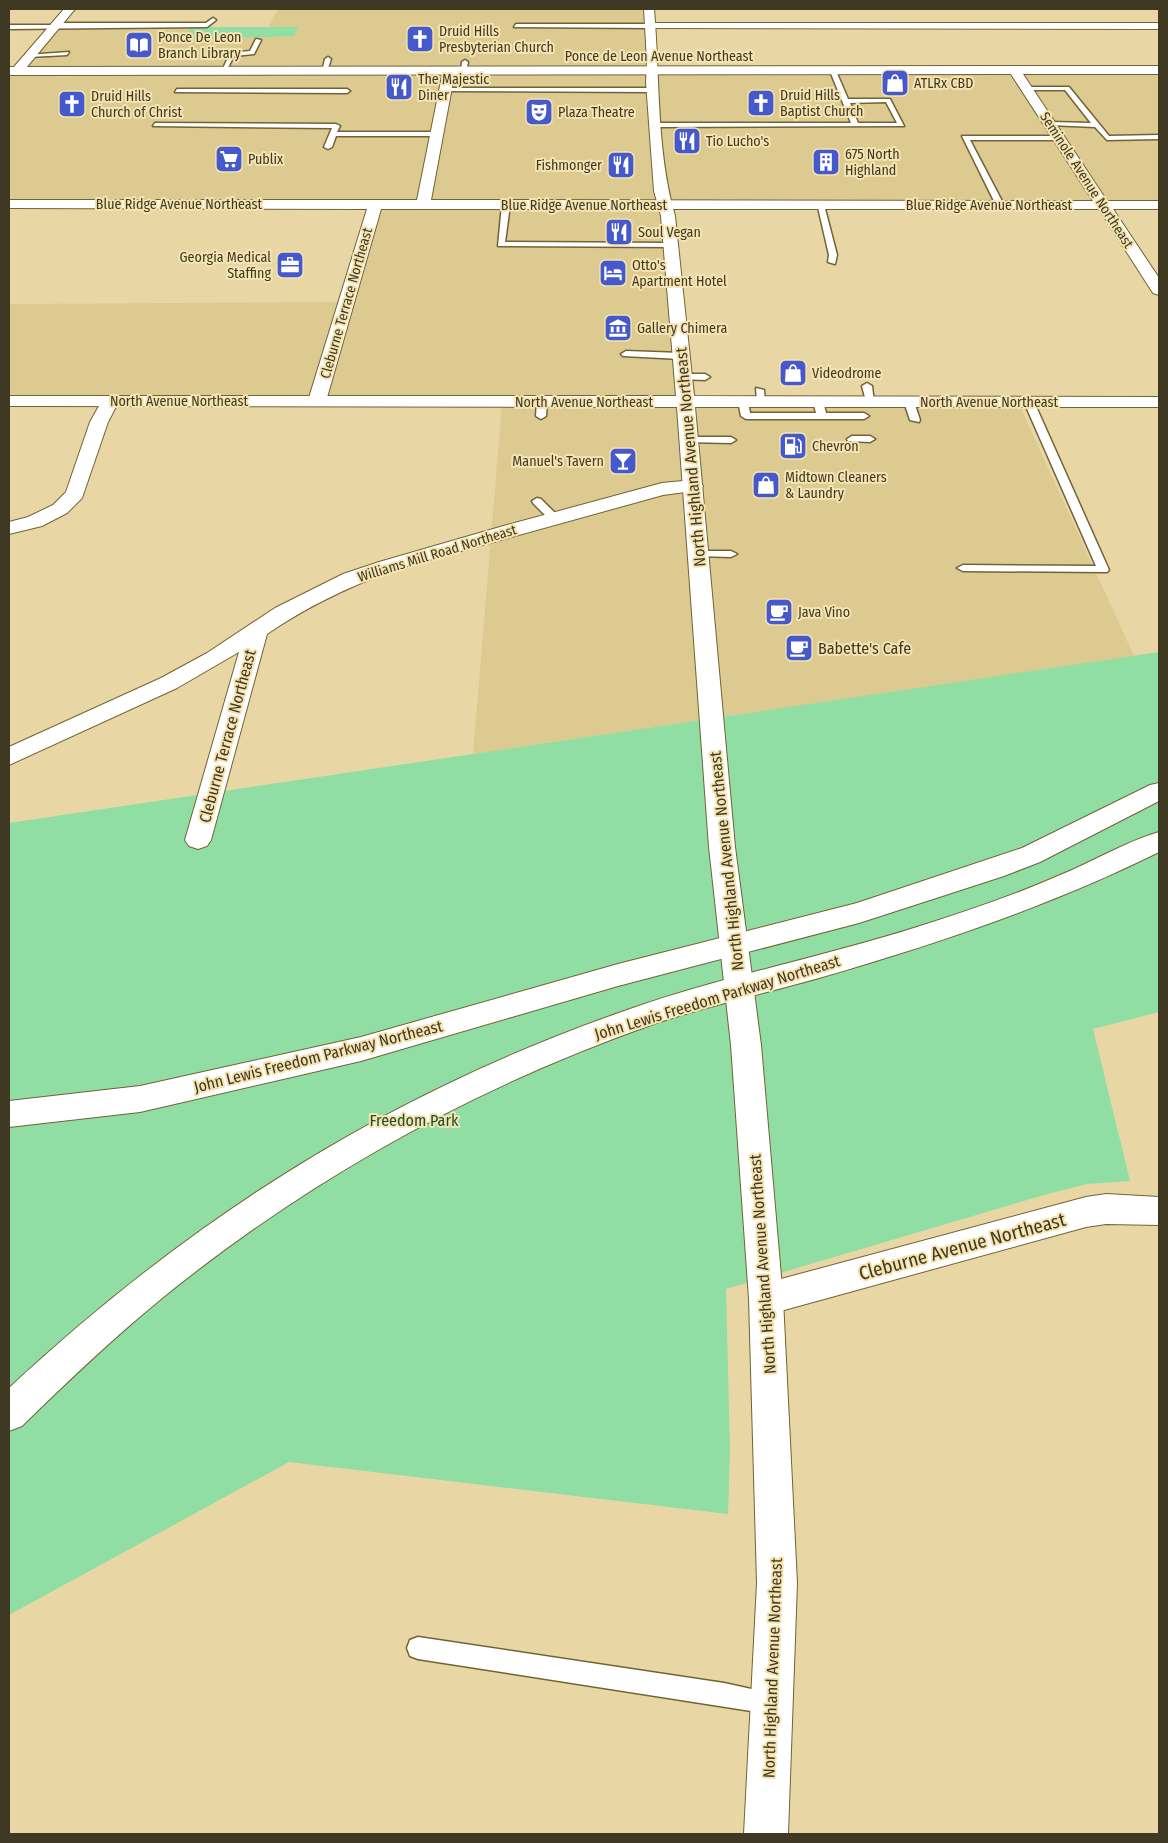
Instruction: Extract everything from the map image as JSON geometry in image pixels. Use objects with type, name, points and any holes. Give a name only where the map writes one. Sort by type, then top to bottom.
[{"type":"main road","points":[[13,71],[70,9]]},
{"type":"main road","name":"North Highland Avenue Northeast","points":[[649,9],[661,191],[671,245],[699,554],[722,847],[739,989],[766,1298],[777,1583],[766,1834]]},
{"type":"main road","points":[[650,26],[1159,26]]},
{"type":"main road","name":"Ponce de Leon Avenue Northeast","points":[[13,71],[449,71],[464,66],[653,71],[1159,70]]},
{"type":"main road","points":[[423,205],[449,71]]},
{"type":"main road","name":"Seminole Avenue Northeast","points":[[1015,71],[1159,290]]},
{"type":"main road","name":"Blue Ridge Avenue Northeast","points":[[9,204],[1159,205]]},
{"type":"main road","name":"Cleburne Terrace Northeast","points":[[317,401],[375,205]]},
{"type":"main road","name":"North Avenue Northeast","points":[[9,401],[317,401],[542,408],[685,402],[745,412],[761,396],[820,408],[909,402],[1159,402]]},
{"type":"main road","points":[[9,528],[35,522],[60,509],[75,494],[99,422],[110,401]]},
{"type":"main road","name":"Williams Mill Road Northeast","points":[[9,757],[169,683],[215,658],[283,613],[351,580],[396,564],[554,518],[662,489],[693,486]]},
{"type":"main road","name":"Cleburne Terrace Northeast","points":[[198,840],[256,632]]},
{"type":"main road","name":"John Lewis Freedom Parkway Northeast","points":[[9,1114],[140,1100],[361,1049],[618,975],[858,912],[995,869],[1066,838],[1159,791]]},
{"type":"main road","name":"John Lewis Freedom Parkway Northeast","points":[[9,1413],[90,1337],[216,1237],[354,1148],[437,1100],[541,1054],[642,1016],[973,919],[1043,895],[1159,841]]},
{"type":"main road","name":"Cleburne Avenue Northeast","points":[[766,1298],[904,1263],[1086,1212],[1106,1209],[1159,1211]]},
{"type":"lane","points":[[9,27],[207,25],[213,20]]},
{"type":"lane","points":[[516,26],[650,26]]},
{"type":"lane","points":[[54,28],[84,32]]},
{"type":"lane","points":[[223,72],[232,54],[252,53],[258,40]]},
{"type":"lane","points":[[29,55],[67,53]]},
{"type":"lane","points":[[324,72],[328,59]]},
{"type":"lane","points":[[833,71],[855,124]]},
{"type":"lane","points":[[1027,88],[1067,88],[1107,138],[1159,137]]},
{"type":"lane","points":[[178,90],[347,91]]},
{"type":"lane","points":[[446,90],[653,90]]},
{"type":"lane","points":[[656,125],[902,125],[888,100],[845,101]]},
{"type":"lane","points":[[1051,124],[1095,125]]},
{"type":"lane","points":[[156,125],[336,126],[328,147]]},
{"type":"lane","points":[[333,134],[437,134]]},
{"type":"lane","points":[[1000,205],[965,138],[1060,138]]},
{"type":"lane","points":[[506,205],[502,244],[671,245]]},
{"type":"lane","points":[[820,205],[833,256],[832,262]]},
{"type":"lane","points":[[626,354],[681,356]]},
{"type":"lane","points":[[683,377],[705,377]]},
{"type":"lane","points":[[909,402],[915,420]]},
{"type":"lane","points":[[963,568],[1103,570],[1028,402]]},
{"type":"lane","points":[[745,412],[820,408]]},
{"type":"lane","points":[[852,439],[870,439]]},
{"type":"lane","points":[[689,440],[731,440]]},
{"type":"lane","points":[[537,501],[554,518]]},
{"type":"lane","points":[[699,554],[731,554]]},
{"type":"lane","points":[[418,1648],[724,1694],[772,1704]]},
{"type":"shaded area","points":[[278,9],[649,9],[653,71],[1159,70],[1159,203],[669,202],[697,401],[1018,402],[1134,656],[473,754],[502,404],[9,401],[9,304],[344,302],[370,206],[9,204],[9,72],[16,72],[51,27],[268,27]]},
{"type":"green space","points":[[191,27],[298,27],[294,36],[183,40]]},
{"type":"green space","name":"Freedom Park","points":[[1159,652],[1159,1012],[1093,1029],[1130,1181],[1087,1184],[1044,1195],[726,1289],[730,1450],[728,1514],[289,1462],[9,1615],[9,823]]},
{"type":"place","name":"Druid Hills Presbyterian Church","points":[[420,39]]},
{"type":"place","name":"Ponce De Leon Branch Library","points":[[139,45]]},
{"type":"place","name":"ATLRx CBD","points":[[895,83]]},
{"type":"place","name":"The Majestic Diner","points":[[399,87]]},
{"type":"place","name":"Druid Hills Baptist Church","points":[[761,103]]},
{"type":"place","name":"Druid Hills Church of Christ","points":[[72,104]]},
{"type":"place","name":"Plaza Theatre","points":[[539,112]]},
{"type":"place","name":"Tio Lucho's","points":[[687,141]]},
{"type":"place","name":"Publix","points":[[229,159]]},
{"type":"place","name":"675 North Highland","points":[[826,162]]},
{"type":"place","name":"Fishmonger","points":[[621,165]]},
{"type":"place","name":"Soul Vegan","points":[[619,232]]},
{"type":"place","name":"Georgia Medical Staffing","points":[[290,265]]},
{"type":"place","name":"Otto's Apartment Hotel","points":[[613,273]]},
{"type":"place","name":"Gallery Chimera","points":[[618,328]]},
{"type":"place","name":"Videodrome","points":[[793,373]]},
{"type":"place","name":"Chevron","points":[[793,446]]},
{"type":"place","name":"Manuel's Tavern","points":[[623,461]]},
{"type":"place","name":"Midtown Cleaners & Laundry","points":[[766,485]]},
{"type":"place","name":"Java Vino","points":[[779,612]]},
{"type":"place","name":"Babette's Cafe","points":[[799,648]]}]
